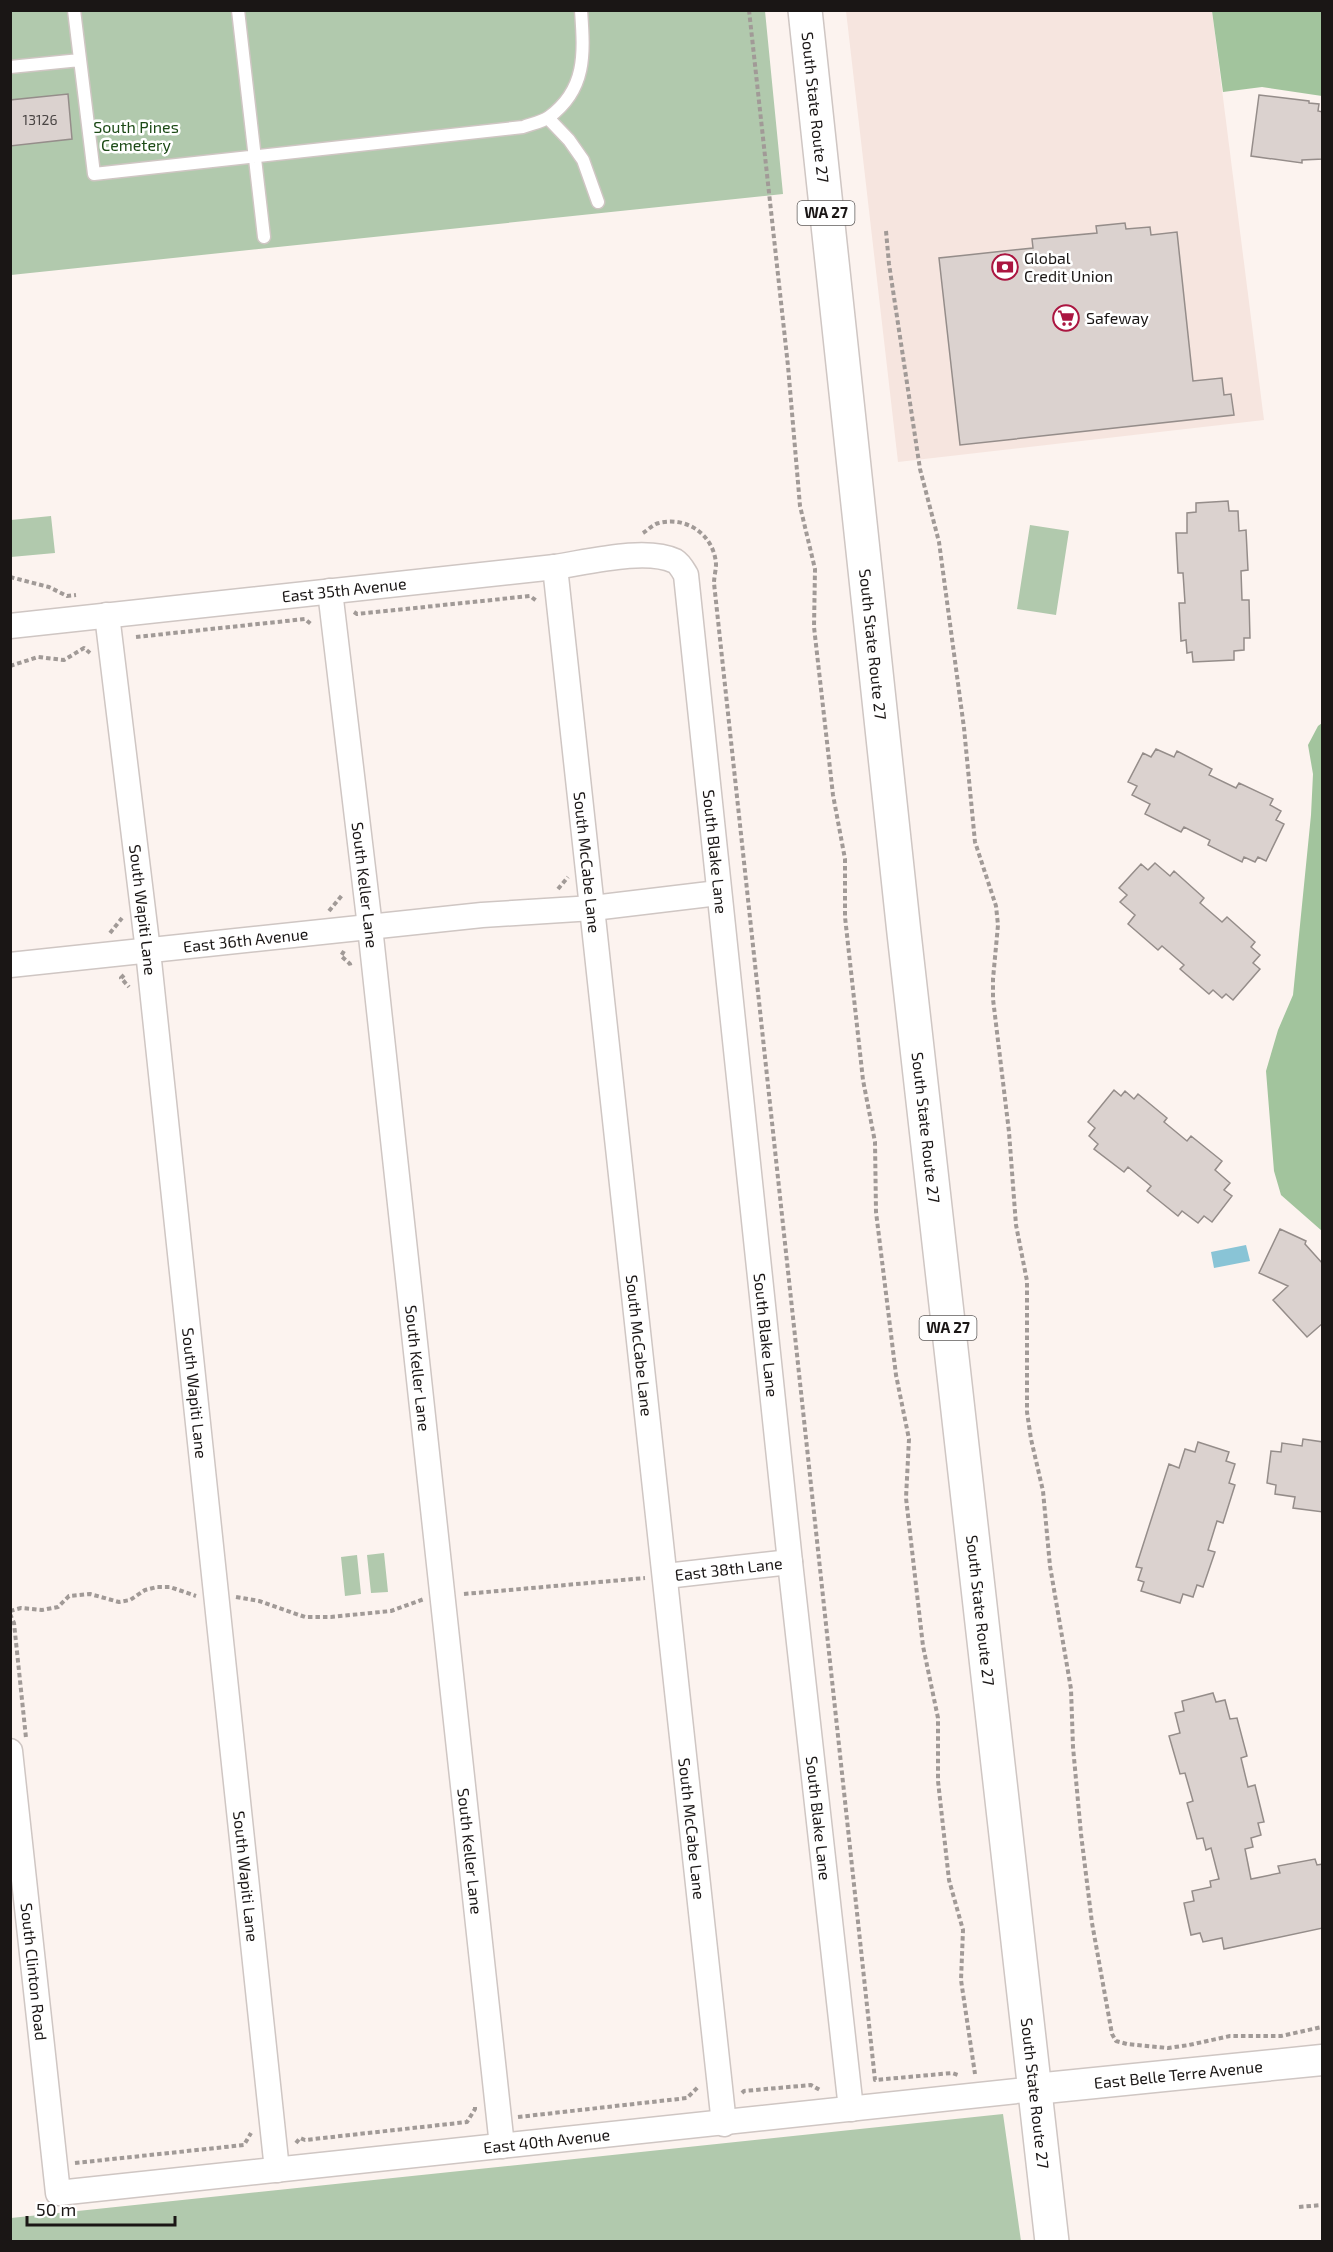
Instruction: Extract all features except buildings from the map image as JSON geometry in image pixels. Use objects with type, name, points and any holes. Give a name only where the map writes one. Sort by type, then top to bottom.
[{"type":"main road","name":"South State Route 27","points":[[806,10],[910,992],[1052,2241]]},
{"type":"street","name":"East 35th Avenue","points":[[10,626],[555,567],[641,555],[656,555],[677,562]]},
{"type":"street","name":"South Blake Lane","points":[[677,562],[686,575],[718,893],[851,2109]]},
{"type":"street","name":"South McCabe Lane","points":[[555,567],[593,908],[655,1577],[724,2124]]},
{"type":"street","name":"South Keller Lane","points":[[330,591],[370,927],[432,1597],[502,2146]]},
{"type":"street","name":"South Wapiti Lane","points":[[107,615],[148,951],[277,2170]]},
{"type":"street","name":"East 36th Avenue","points":[[10,966],[482,915],[593,908],[718,893]]},
{"type":"street","name":"East 38th Lane","points":[[655,1577],[790,1562]]},
{"type":"street","name":"South Clinton Road","points":[[18,1745],[58,2193]]},
{"type":"street","name":"East Belle Terre Avenue","points":[[1035,2089],[1323,2060]]},
{"type":"street","name":"East 40th Avenue","points":[[58,2193],[724,2124],[1035,2089]]},
{"type":"lane","points":[[74,10],[94,174],[523,127],[548,118],[566,101],[579,80],[584,52],[581,10]]},
{"type":"lane","points":[[238,10],[264,237]]},
{"type":"lane","points":[[10,68],[80,60]]},
{"type":"lane","points":[[548,118],[569,140],[583,160],[598,202]]},
{"type":"path","points":[[749,10],[788,366],[800,506],[815,569],[814,627],[833,795],[845,859],[845,917],[863,1080],[875,1142],[876,1212],[896,1375],[909,1439],[906,1498],[923,1646],[938,1718],[938,1781],[949,1880],[963,1930],[961,1980],[975,2079],[969,2080]]},
{"type":"path","points":[[886,231],[920,470],[939,542],[964,728],[975,842],[996,906],[998,925],[993,999],[1009,1132],[1016,1225],[1027,1281],[1027,1412],[1043,1491],[1050,1566],[1071,1689],[1073,1747],[1081,1834],[1092,1923],[1112,2034],[1116,2041],[1127,2044],[1168,2048],[1189,2046],[1230,2036],[1281,2036],[1323,2027]]},
{"type":"path","points":[[638,535],[657,523],[680,521],[699,530],[710,544],[716,564],[715,595],[875,2080],[952,2073],[961,2076]]},
{"type":"path","points":[[10,577],[49,587],[67,596],[84,595]]},
{"type":"path","points":[[351,609],[357,614],[530,596],[539,602]]},
{"type":"path","points":[[136,638],[305,619],[315,627]]},
{"type":"path","points":[[10,666],[38,657],[64,660],[84,648],[95,657]]},
{"type":"path","points":[[556,891],[569,875]]},
{"type":"path","points":[[326,914],[343,895],[342,883]]},
{"type":"path","points":[[107,936],[122,920],[121,909]]},
{"type":"path","points":[[345,950],[341,956],[350,964],[351,976]]},
{"type":"path","points":[[124,975],[121,978],[129,986],[130,997]]},
{"type":"path","points":[[644,1566],[655,1577]]},
{"type":"path","points":[[646,1590],[655,1577]]},
{"type":"path","points":[[422,1611],[432,1597],[655,1577]]},
{"type":"path","points":[[195,1584],[196,1596]]},
{"type":"path","points":[[10,1614],[14,1623],[18,1745]]},
{"type":"path","points":[[740,2096],[744,2091],[811,2085],[820,2090]]},
{"type":"path","points":[[514,2122],[520,2115],[687,2098],[699,2086]]},
{"type":"path","points":[[293,2146],[300,2138],[305,2140],[467,2122],[475,2109],[474,2097]]},
{"type":"path","points":[[69,2160],[74,2163],[244,2145],[253,2130]]},
{"type":"path","points":[[1299,2207],[1323,2205]]},
{"type":"shaded area","points":[[846,11],[1212,11],[1264,420],[898,462]]},
{"type":"green space","name":"South Pines Cemetery","points":[[10,11],[765,11],[783,194],[11,275]]},
{"type":"green space","points":[[1212,11],[1322,11],[1322,96],[1262,87],[1223,92]]},
{"type":"green space","points":[[51,516],[55,553],[11,557],[11,520]]},
{"type":"green space","points":[[1030,525],[1069,531],[1056,615],[1017,609]]},
{"type":"green space","points":[[1322,723],[1322,1231],[1281,1195],[1274,1171],[1266,1071],[1278,1030],[1293,995],[1311,815],[1313,774],[1308,745]]},
{"type":"green space","points":[[384,1553],[388,1592],[371,1593],[367,1555]]},
{"type":"green space","points":[[357,1555],[361,1594],[345,1596],[341,1557]]},
{"type":"green space","points":[[1003,2114],[1021,2241],[11,2241],[11,2218]]},
{"type":"water","points":[[1246,1245],[1250,1261],[1214,1268],[1211,1252]]},
{"type":"place","name":"Global Credit Union","points":[[1005,267]]},
{"type":"place","name":"Safeway","points":[[1066,318]]}]
